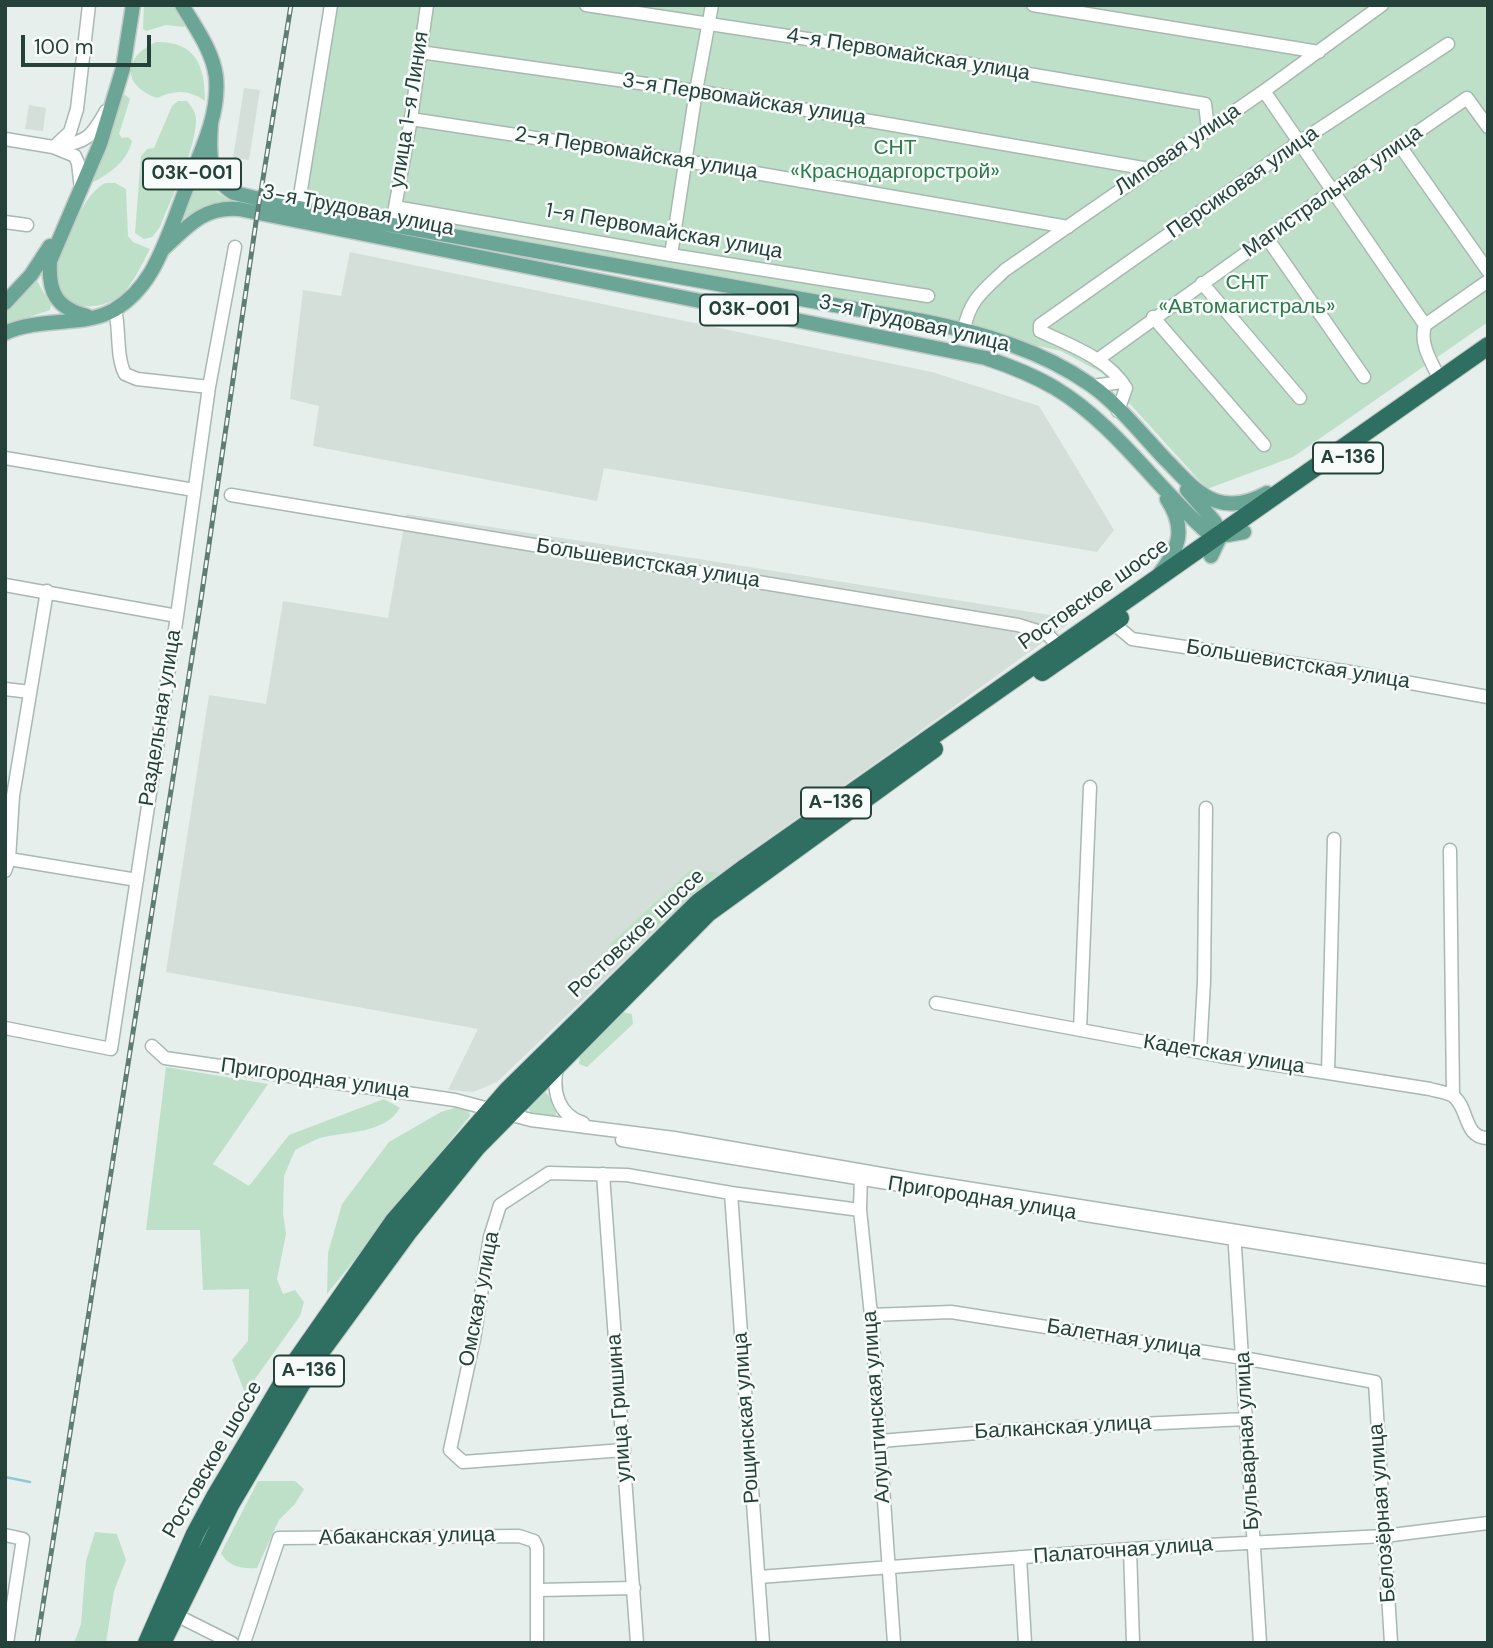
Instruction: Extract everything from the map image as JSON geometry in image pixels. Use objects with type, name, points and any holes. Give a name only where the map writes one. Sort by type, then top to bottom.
[{"type":"highway","name":"Ростовское шоссе","points":[[162,1643],[230,1505],[319,1354],[493,1113],[558,1064],[708,913],[954,734],[1154,581],[1488,346]]},
{"type":"highway","name":"Ростовское шоссе","points":[[147,1643],[195,1534],[292,1367],[394,1221],[493,1113],[699,902],[1063,650],[1113,623],[1211,556],[1488,359]]},
{"type":"main road","points":[[91,318],[67,309],[55,296],[51,284],[50,261],[100,144],[122,68],[133,5]]},
{"type":"main road","name":"03К-001","points":[[91,318],[115,309],[139,289],[162,250],[211,123],[216,86],[213,60],[182,5]]},
{"type":"main road","name":"3-я Трудовая улица","points":[[211,123],[209,154],[212,167],[227,189],[245,197]]},
{"type":"main road","name":"1-я Первомайская улица","points":[[245,197],[393,215]]},
{"type":"main road","name":"3-я Трудовая улица","points":[[162,250],[206,213],[220,208],[239,209],[986,358],[1020,370],[1056,389],[1085,409],[1207,532],[1221,535]]},
{"type":"main road","name":"3-я Трудовая улица","points":[[393,215],[964,330]]},
{"type":"main road","points":[[5,303],[31,275],[67,218]]},
{"type":"main road","points":[[5,333],[34,324],[91,318]]},
{"type":"main road","name":"03К-001","points":[[964,330],[1023,349],[1092,386],[1176,471],[1204,495],[1229,503],[1254,500]]},
{"type":"main road","name":"03К-001","points":[[1130,422],[1210,515],[1221,535]]},
{"type":"main road","name":"А-136","points":[[1254,500],[1360,437]]},
{"type":"main road","name":"03К-001","points":[[1150,475],[1170,504],[1179,533],[1175,551],[1154,581]]},
{"type":"main road","name":"А-136","points":[[1211,556],[1221,535],[1244,532]]},
{"type":"street","points":[[54,147],[70,132],[77,108],[89,5]]},
{"type":"street","points":[[299,203],[331,5]]},
{"type":"street","name":"улица 1-я Линия","points":[[393,215],[411,119],[427,5]]},
{"type":"street","name":"4-я Первомайская улица","points":[[586,5],[1205,104],[1208,129]]},
{"type":"street","points":[[671,255],[712,5]]},
{"type":"street","points":[[1033,5],[1319,52]]},
{"type":"street","name":"Липовая улица","points":[[964,330],[967,313],[975,298],[1005,270],[1264,91],[1382,5]]},
{"type":"street","name":"Персиковая улица","points":[[1097,360],[1040,331],[1040,325],[1298,143],[1448,44]]},
{"type":"street","name":"3-я Первомайская улица","points":[[420,52],[696,90],[1149,169]]},
{"type":"street","points":[[1264,91],[1425,324]]},
{"type":"street","points":[[54,147],[73,145],[85,140],[94,132],[116,93]]},
{"type":"street","name":"Магистральная улица","points":[[1097,360],[1153,317],[1467,98],[1488,127]]},
{"type":"street","name":"2-я Первомайская улица","points":[[411,119],[686,161],[1068,227]]},
{"type":"street","points":[[5,139],[54,147],[75,156],[81,190]]},
{"type":"street","points":[[1400,146],[1488,271]]},
{"type":"street","name":"1-я Первомайская улица","points":[[393,215],[928,296]]},
{"type":"street","points":[[5,222],[27,225]]},
{"type":"street","points":[[1267,238],[1364,377]]},
{"type":"street","name":"Раздельная улица","points":[[5,1028],[111,1049],[209,387],[235,247]]},
{"type":"street","points":[[1440,380],[1424,346],[1422,334],[1425,324],[1488,281]]},
{"type":"street","points":[[1202,283],[1300,398]]},
{"type":"street","points":[[115,309],[120,329],[120,365],[125,374],[138,379],[209,387]]},
{"type":"street","points":[[1153,317],[1264,446]]},
{"type":"street","points":[[1097,360],[1122,382],[1126,390],[1118,411]]},
{"type":"street","points":[[1092,386],[1122,382]]},
{"type":"street","points":[[5,458],[194,490]]},
{"type":"street","name":"Большевистская улица","points":[[231,495],[1018,625],[1046,634],[1063,650]]},
{"type":"street","points":[[5,585],[177,616]]},
{"type":"street","points":[[47,591],[9,795],[7,865],[137,880]]},
{"type":"street","name":"Большевистская улица","points":[[1113,623],[1132,639],[1344,671],[1488,697]]},
{"type":"street","points":[[5,689],[30,692]]},
{"type":"street","points":[[1080,1030],[1090,787]]},
{"type":"street","points":[[1200,1052],[1204,982],[1206,808]]},
{"type":"street","points":[[1328,1072],[1334,839]]},
{"type":"street","points":[[1451,850],[1453,1096],[1473,1133],[1481,1138],[1488,1138]]},
{"type":"street","name":"Кадетская улица","points":[[936,1003],[1200,1052],[1430,1089],[1453,1096]]},
{"type":"street","name":"Пригородная улица","points":[[152,1046],[165,1058],[455,1100],[493,1113],[861,1175],[1488,1271]]},
{"type":"street","points":[[558,1064],[554,1081],[555,1092],[565,1113],[572,1120],[604,1129]]},
{"type":"street","name":"Пригородная улица","points":[[493,1113],[674,1138],[861,1175]]},
{"type":"street","name":"Пригородная улица","points":[[549,1173],[627,1175],[732,1193],[860,1210]]},
{"type":"street","name":"Омская улица","points":[[549,1173],[500,1205],[490,1237],[474,1339],[450,1450],[463,1462],[624,1450]]},
{"type":"street","name":"улица Гришина","points":[[603,1174],[637,1643]]},
{"type":"street","name":"Алуштинская улица","points":[[861,1175],[860,1210],[871,1315],[894,1643]]},
{"type":"street","name":"Рощинская улица","points":[[732,1193],[763,1643]]},
{"type":"street","name":"Пригородная улица","points":[[1235,1234],[1488,1280]]},
{"type":"street","name":"Бульварная улица","points":[[1235,1234],[1260,1643]]},
{"type":"street","name":"Балетная улица","points":[[871,1315],[951,1312],[1243,1358],[1375,1382]]},
{"type":"street","name":"Белозёрная улица","points":[[1375,1382],[1391,1643]]},
{"type":"street","name":"Балканская улица","points":[[880,1441],[1013,1430],[1246,1419]]},
{"type":"street","name":"Палаточная улица","points":[[759,1577],[1130,1549],[1384,1536],[1488,1524]]},
{"type":"street","points":[[5,1535],[23,1539],[10,1588],[7,1643]]},
{"type":"street","name":"Абаканская улица","points":[[244,1643],[279,1538],[520,1536],[534,1541],[537,1548],[538,1590]]},
{"type":"street","points":[[1130,1549],[1133,1643]]},
{"type":"street","points":[[1020,1557],[1025,1643]]},
{"type":"street","points":[[537,1643],[538,1590],[634,1588]]},
{"type":"street","points":[[174,1614],[232,1643]]},
{"type":"shaded area","points":[[244,88],[260,90],[249,160],[233,158]]},
{"type":"shaded area","points":[[29,105],[46,108],[43,131],[25,129]]},
{"type":"shaded area","points":[[350,252],[932,372],[1039,406],[1114,530],[1097,552],[604,468],[597,501],[313,446],[319,406],[290,399],[303,290],[341,296]]},
{"type":"shaded area","points":[[406,514],[1069,618],[1068,624],[742,857],[666,921],[497,1082],[473,1092],[448,1090],[478,1029],[166,972],[209,695],[266,704],[283,601],[388,618]]},
{"type":"green space","points":[[144,5],[175,5],[186,23],[184,27],[166,25],[146,31],[143,29]]},
{"type":"green space","name":"СНТ «Краснодаргорстрой»","points":[[324,5],[1488,5],[1488,322],[1293,457],[1207,489],[1102,373],[1061,351],[964,330],[392,224],[393,215],[295,197]]},
{"type":"green space","points":[[156,42],[181,46],[196,58],[203,77],[205,101],[193,94],[181,92],[157,98],[137,86],[132,79],[132,63],[145,48]]},
{"type":"green space","points":[[124,94],[130,99],[119,134],[132,141],[130,148],[122,161],[111,171],[92,183],[89,182]]},
{"type":"green space","points":[[178,101],[187,101],[195,115],[191,147],[160,227],[152,237],[144,239],[135,233],[141,156],[147,149],[154,148],[172,106]]},
{"type":"green space","points":[[200,169],[219,194],[233,202],[206,205],[186,217],[183,216]]},
{"type":"green space","points":[[105,183],[115,183],[126,189],[128,236],[133,242],[150,249],[133,280],[119,297],[100,305],[80,305],[71,302],[64,295],[59,286],[57,269],[68,235],[85,204],[95,190]]},
{"type":"green space","points":[[37,281],[51,305],[50,310],[5,325],[5,312]]},
{"type":"green space","points":[[692,869],[718,873],[618,961],[610,961],[610,944]]},
{"type":"green space","points":[[622,1012],[632,1014],[633,1024],[587,1067],[579,1064],[580,1054]]},
{"type":"green space","points":[[166,1067],[268,1084],[213,1164],[249,1186],[289,1135],[384,1099],[400,1108],[385,1123],[375,1127],[320,1138],[295,1150],[284,1176],[283,1214],[286,1234],[277,1279],[283,1294],[295,1290],[304,1302],[300,1316],[245,1393],[232,1360],[248,1341],[249,1289],[203,1290],[200,1230],[146,1230]]},
{"type":"green space","points":[[545,1092],[556,1113],[554,1118],[531,1115],[528,1107]]},
{"type":"green space","points":[[461,1106],[469,1110],[470,1116],[327,1294],[328,1253],[342,1204],[389,1142],[441,1112]]},
{"type":"green space","points":[[258,1481],[295,1481],[304,1489],[295,1504],[279,1520],[257,1568],[241,1567],[232,1564],[221,1553]]},
{"type":"green space","points":[[95,1532],[117,1534],[126,1560],[114,1591],[106,1643],[74,1643],[81,1624],[86,1561]]},
{"type":"waterway","points":[[5,1477],[30,1482]]},
{"type":"railway","points":[[37,1643],[200,606],[256,222],[291,5]]},
{"type":"park label","name":"СНТ «Автомагистраль»","points":[[1247,295]]}]
